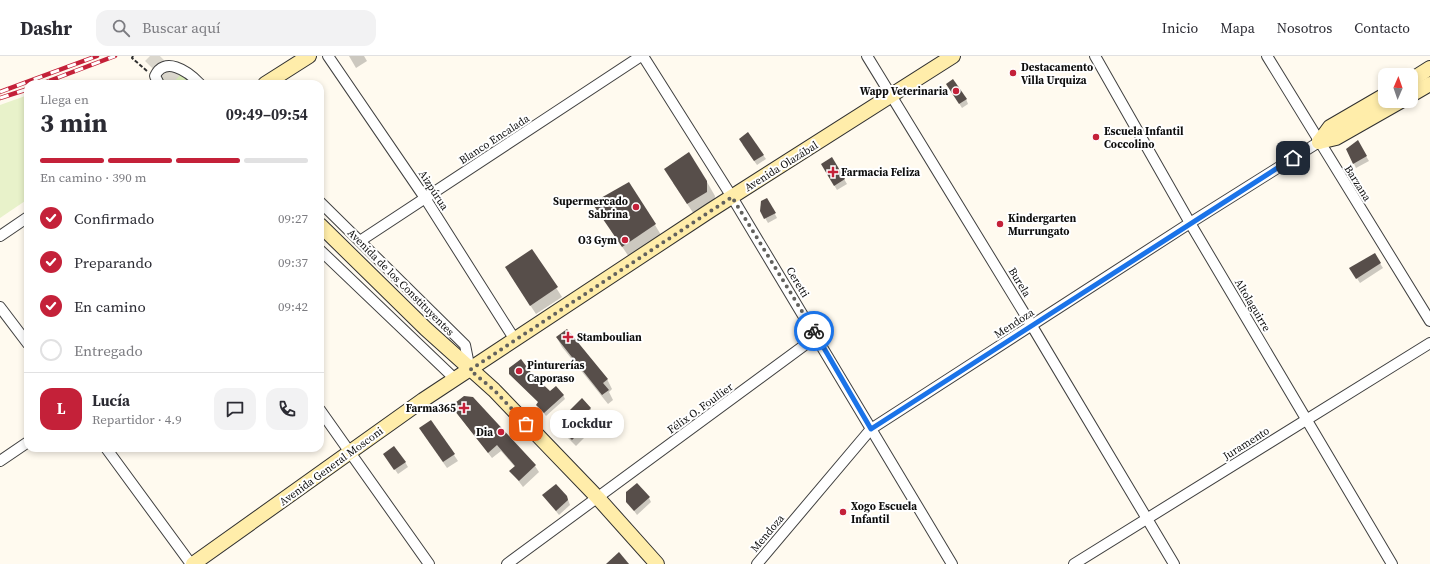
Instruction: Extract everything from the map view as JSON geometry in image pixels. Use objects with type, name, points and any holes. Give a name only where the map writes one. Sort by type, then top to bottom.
[{"type":"main road","points":[[270,80],[309,56]]},
{"type":"main road","name":"Avenida Olazábal","points":[[470,370],[732,197],[953,56]]},
{"type":"main road","points":[[1418,76],[1430,68]]},
{"type":"main road","points":[[1418,91],[1430,84]]},
{"type":"main road","points":[[1319,142],[1330,127],[1378,99]]},
{"type":"main road","points":[[1319,142],[1336,138],[1389,108]]},
{"type":"main road","name":"Avenida de los Constituyentes","points":[[324,229],[470,370],[494,390],[598,498],[657,564]]},
{"type":"main road","name":"Avenida General Mosconi","points":[[192,564],[350,451],[470,370]]},
{"type":"street","name":"Aizpúrua","points":[[328,56],[426,198],[516,340]]},
{"type":"street","name":"Blanco Encalada","points":[[360,241],[642,56]]},
{"type":"street","name":"Ceretti","points":[[642,56],[732,197],[817,336],[952,564]]},
{"type":"street","name":"Burela","points":[[867,56],[1032,326],[1174,564]]},
{"type":"street","name":"Altolaguirre","points":[[1095,56],[1190,223],[1392,564]]},
{"type":"street","name":"Barzana","points":[[1267,56],[1430,321]]},
{"type":"street","points":[[157,80],[158,66],[165,60],[172,60],[179,63],[196,80]]},
{"type":"street","name":"Mendoza","points":[[757,564],[871,429],[1190,223],[1319,142]]},
{"type":"street","name":"Avenida de los Constituyentes","points":[[324,206],[465,345],[470,370]]},
{"type":"street","points":[[0,236],[24,220]]},
{"type":"street","points":[[324,254],[455,379]]},
{"type":"street","points":[[0,307],[24,339]]},
{"type":"street","name":"Félix O. Foullier","points":[[507,564],[817,336]]},
{"type":"street","name":"Juramento","points":[[1074,564],[1430,343]]},
{"type":"street","points":[[324,415],[429,564]]},
{"type":"street","points":[[0,461],[24,445]]},
{"type":"street","points":[[109,452],[192,564]]},
{"type":"path","points":[[133,56],[132,58],[141,68],[157,80]]},
{"type":"green space","points":[[176,67],[189,80],[161,80],[162,71]]},
{"type":"green space","points":[[24,96],[24,202],[0,218],[0,105]]},
{"type":"building","name":"Wapp Veterinaria","points":[[953,79],[967,99],[959,104],[946,84]]},
{"type":"building","points":[[748,132],[764,155],[754,161],[739,139]]},
{"type":"building","points":[[1358,140],[1367,156],[1353,164],[1346,149]]},
{"type":"building","points":[[689,152],[707,181],[707,192],[687,204],[664,169]]},
{"type":"building","name":"Farmacia Feliza","points":[[832,157],[845,179],[834,186],[821,164]]},
{"type":"building","points":[[629,182],[656,224],[622,247],[592,203]]},
{"type":"building","points":[[767,198],[776,213],[764,219],[760,211],[761,201]]},
{"type":"building","points":[[532,249],[558,287],[530,306],[505,267]]},
{"type":"building","points":[[1375,253],[1381,263],[1356,279],[1349,268]]},
{"type":"building","points":[[567,329],[608,379],[603,383],[609,390],[602,395],[556,337]]},
{"type":"building","points":[[521,359],[532,374],[550,391],[556,386],[564,395],[544,413],[536,405],[538,402],[509,374],[509,368]]},
{"type":"building","points":[[464,396],[473,397],[536,465],[519,481],[509,471],[515,466],[497,445],[488,453],[451,406]]},
{"type":"building","points":[[582,398],[591,408],[582,417],[589,423],[572,440],[556,424]]},
{"type":"building","points":[[431,420],[455,454],[443,462],[419,428]]},
{"type":"building","points":[[394,446],[406,462],[394,470],[383,454]]},
{"type":"building","points":[[637,483],[650,497],[634,511],[626,502],[626,492]]},
{"type":"building","points":[[556,484],[567,496],[568,500],[556,511],[542,495]]},
{"type":"building","points":[[619,552],[629,564],[606,564]]},
{"type":"tunnel","points":[[150,56],[174,80]]},
{"type":"railway","points":[[32,80],[97,56]]},
{"type":"railway","points":[[52,80],[115,56]]},
{"type":"railway","points":[[0,92],[24,83]]},
{"type":"railway","points":[[0,98],[24,90]]},
{"type":"way so far","points":[[526,424],[494,390],[470,370],[732,197],[814,331]]},
{"type":"place","name":"Destacamento Villa Urquiza","points":[[1013,73]]},
{"type":"place","name":"Wapp Veterinaria","points":[[956,91]]},
{"type":"place","name":"Escuela Infantil Coccolino","points":[[1096,137]]},
{"type":"place","name":"Farmacia Feliza","points":[[833,172]]},
{"type":"place","name":"Supermercado Sabrina","points":[[636,207]]},
{"type":"place","name":"Kindergarten Murrungato","points":[[1000,224]]},
{"type":"place","name":"O3 Gym","points":[[625,240]]},
{"type":"place","name":"Stamboulian","points":[[568,337]]},
{"type":"place","name":"Pinturerías Caporaso","points":[[519,371]]},
{"type":"place","name":"Farma365","points":[[464,408]]},
{"type":"place","name":"Lockdur","points":[[526,424]]},
{"type":"place","name":"Dia","points":[[501,432]]},
{"type":"place","name":"Xogo Escuela Infantil","points":[[843,512]]},
{"type":"route","points":[[814,331],[871,429],[1293,158]]}]
